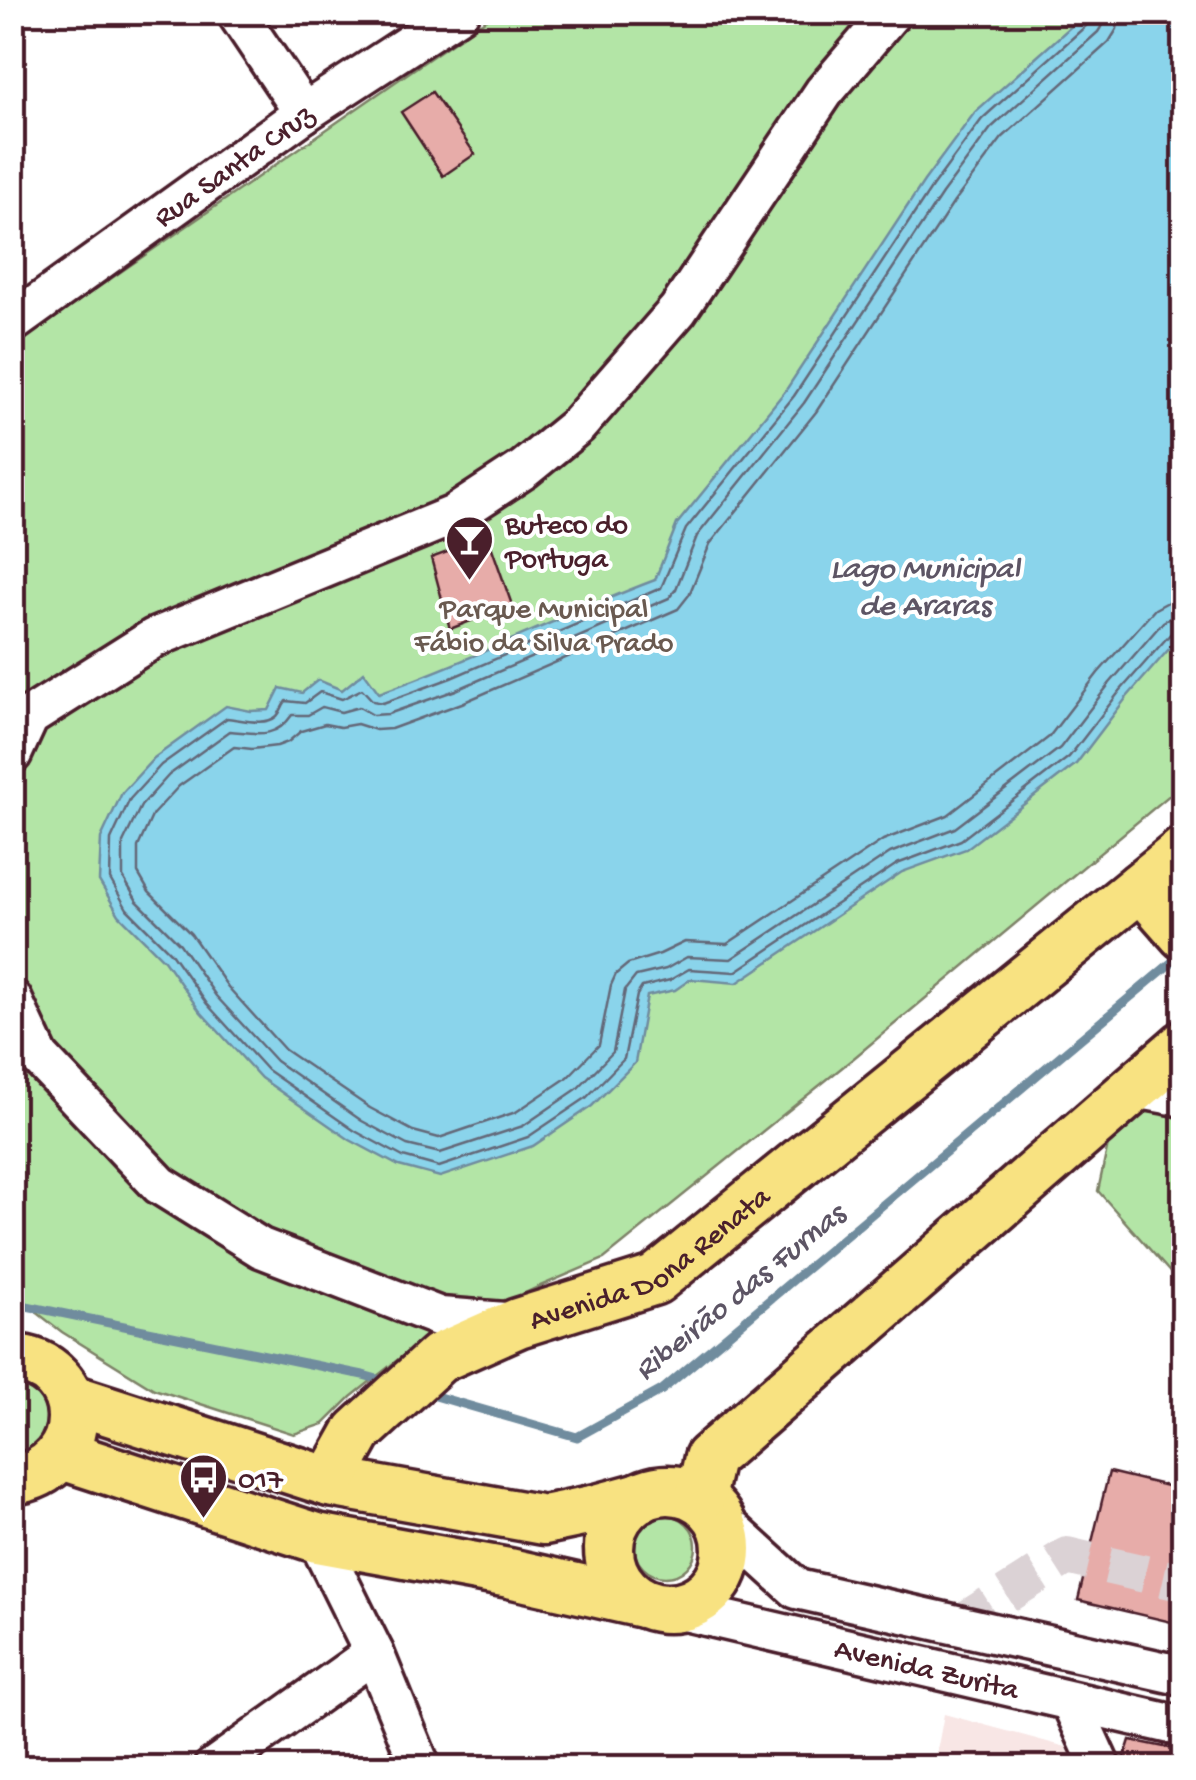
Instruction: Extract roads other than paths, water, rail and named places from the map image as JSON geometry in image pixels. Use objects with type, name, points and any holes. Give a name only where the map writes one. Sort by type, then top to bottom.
[{"type":"main road","name":"Avenida Dona Renata","points":[[330,1482],[358,1432],[439,1358],[518,1323],[655,1280],[1165,914],[1184,851]]},
{"type":"main road","points":[[69,1398],[330,1482],[544,1520],[597,1510],[656,1491],[709,1492],[1134,1088],[1184,1046]]},
{"type":"main road","points":[[12,1359],[44,1367],[59,1380],[73,1417],[62,1454],[48,1469],[30,1478],[12,1480]]},
{"type":"main road","points":[[62,1454],[316,1538],[657,1605],[692,1603],[721,1576],[727,1557],[727,1537],[709,1492]]},
{"type":"main road","points":[[641,1496],[615,1523],[610,1560],[616,1577],[628,1592],[657,1605]]},
{"type":"street","points":[[236,12],[304,113]]},
{"type":"street","name":"Rua Santa Cruz","points":[[12,323],[304,113],[459,12]]},
{"type":"street","points":[[12,754],[29,717],[154,638],[454,514],[524,469],[578,425],[678,310],[824,92],[892,12]]},
{"type":"street","points":[[12,999],[39,1057],[160,1185],[261,1248],[440,1317],[518,1323]]},
{"type":"street","points":[[1134,1088],[1184,1097]]},
{"type":"street","name":"Avenida Zurita","points":[[709,1492],[797,1589],[1184,1676]]},
{"type":"street","points":[[316,1538],[374,1653],[421,1768]]},
{"type":"street","name":"Avenida Zurita","points":[[657,1605],[1184,1727]]},
{"type":"street","points":[[212,1768],[374,1653]]},
{"type":"street","points":[[1071,1702],[1101,1768]]},
{"type":"water","name":"Lago Municipal de Araras","points":[[1086,13],[1183,13],[1183,633],[1076,764],[966,849],[902,872],[737,983],[691,979],[675,990],[647,996],[635,1063],[592,1106],[533,1146],[440,1177],[399,1166],[350,1140],[261,1078],[199,1010],[164,960],[119,915],[99,881],[101,838],[122,793],[154,758],[226,706],[269,710],[280,688],[302,693],[318,680],[342,690],[364,672],[379,693],[655,580],[677,524],[786,390],[924,181],[975,112]]},
{"type":"waterway","name":"Ribeirão das Furnas","points":[[425,1393],[577,1437],[662,1390],[1184,952]]},
{"type":"waterway","name":"Ribeirão das Furnas","points":[[12,1303],[391,1383]]},
{"type":"tunnel","points":[[958,1625],[1067,1556],[1184,1583]]},
{"type":"place","name":"Buteco do Portuga","points":[[470,582]]},
{"type":"place","name":"017","points":[[203,1520]]},
{"type":"park label","name":"Parque Municipal Fábio da Silva Prado","points":[[544,624]]}]
